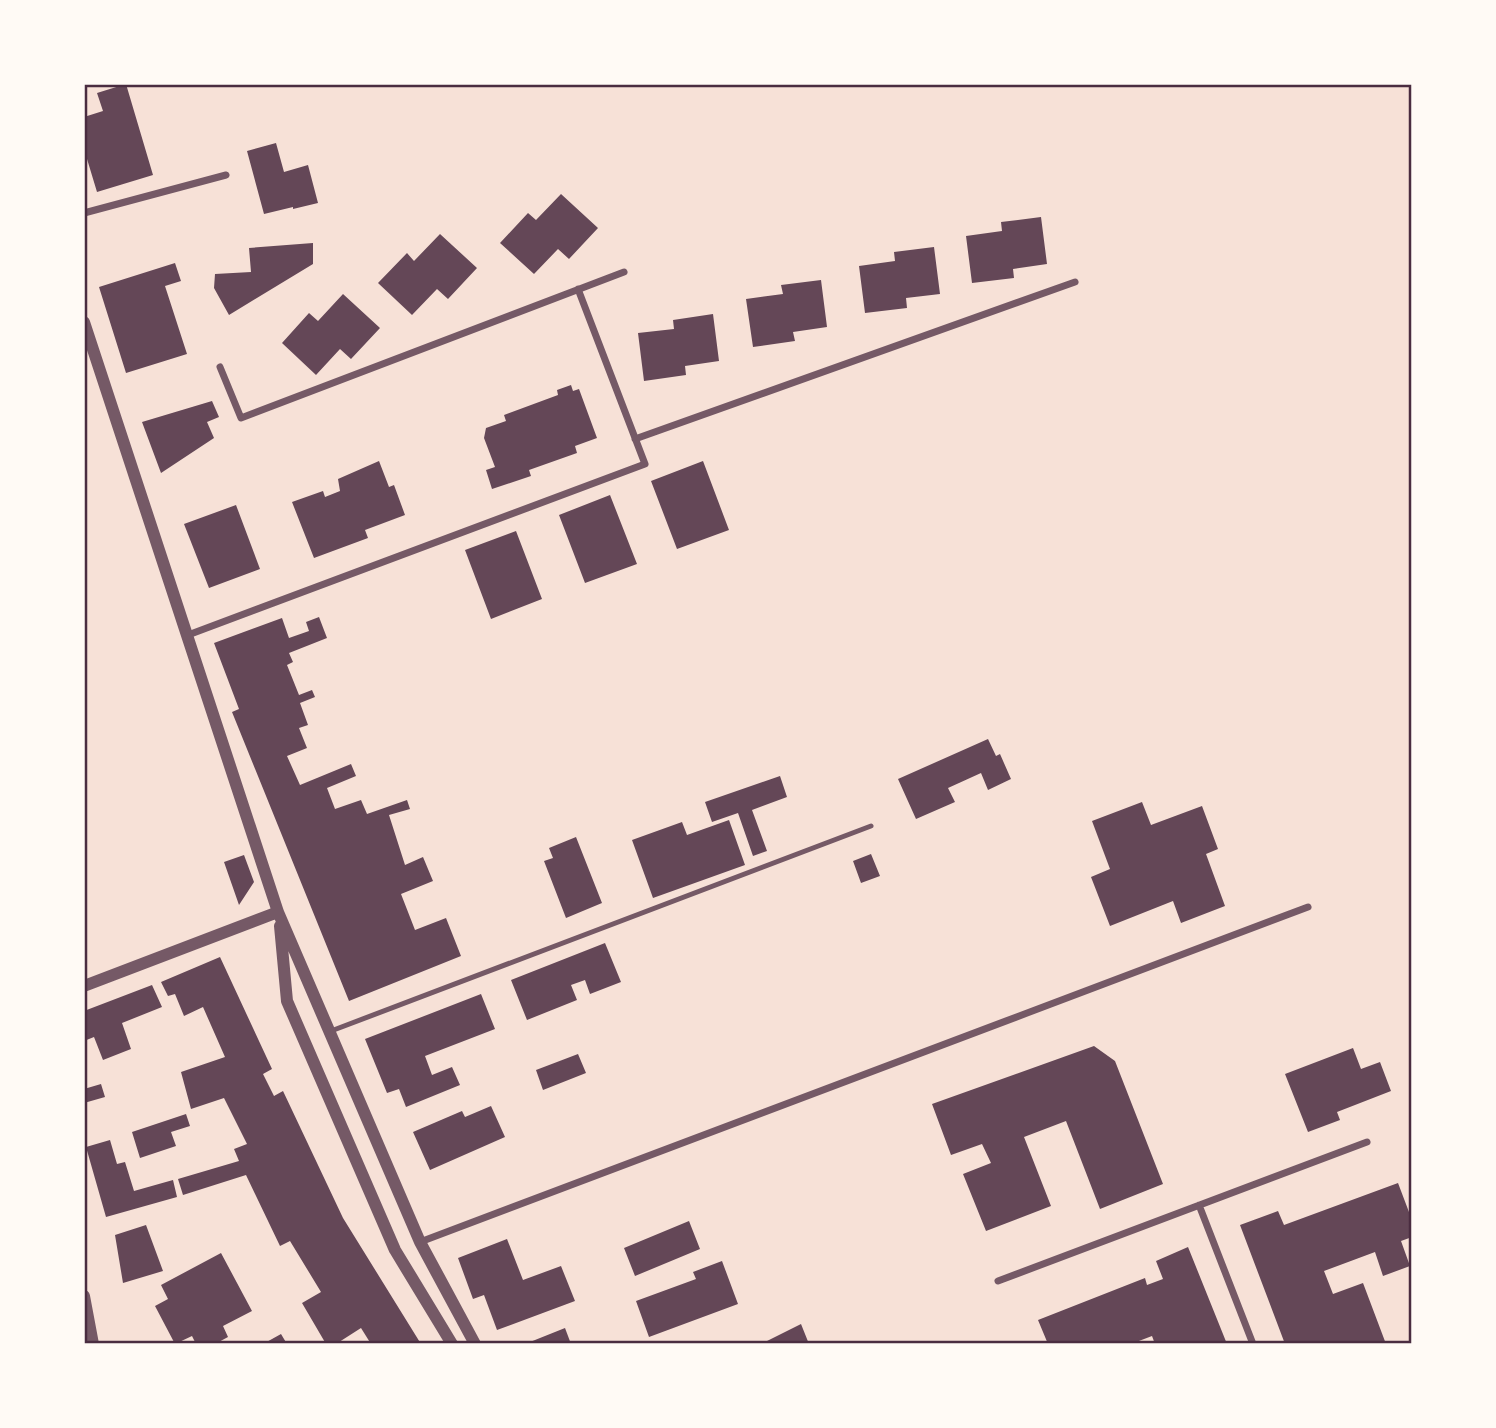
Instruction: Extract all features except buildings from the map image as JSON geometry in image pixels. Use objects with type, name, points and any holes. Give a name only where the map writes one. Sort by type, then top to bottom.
[{"type":"street","points":[[84,213],[226,175]]},
{"type":"street","points":[[220,367],[241,418],[624,272]]},
{"type":"street","points":[[635,439],[1074,282]]},
{"type":"street","points":[[188,635],[645,464],[578,289]]},
{"type":"street","points":[[84,322],[278,912],[420,1242],[475,1344]]},
{"type":"street","points":[[420,1242],[1308,907]]},
{"type":"street","points":[[84,986],[278,912]]},
{"type":"street","points":[[278,912],[287,1001],[395,1250],[452,1344]]},
{"type":"street","points":[[998,1282],[1367,1142]]},
{"type":"street","points":[[1199,1205],[1253,1344]]},
{"type":"street","points":[[84,1296],[93,1344]]},
{"type":"lane","points":[[328,1032],[871,826]]}]
